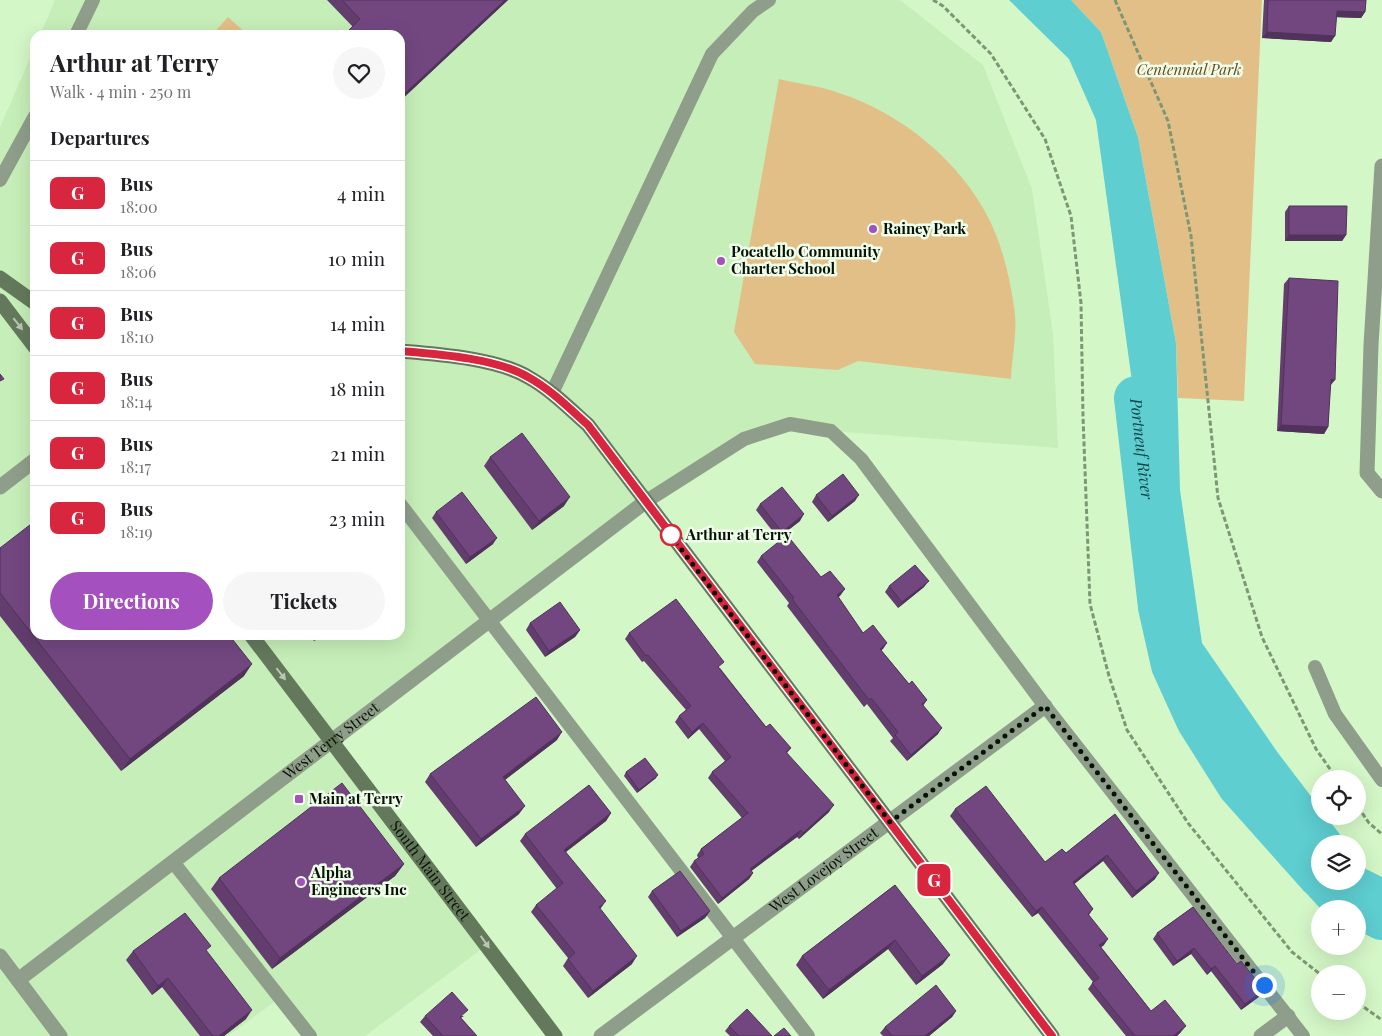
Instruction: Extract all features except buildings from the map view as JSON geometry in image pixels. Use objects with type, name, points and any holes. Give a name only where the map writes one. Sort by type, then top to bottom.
[{"type":"main road","points":[[0,278],[30,299]]},
{"type":"main road","points":[[0,301],[30,340]]},
{"type":"main road","points":[[405,351],[440,354],[484,362],[527,376],[552,394],[588,425],[1052,1036]]},
{"type":"main road","name":"South Main Street","points":[[255,640],[556,1036]]},
{"type":"street","points":[[1382,166],[1371,345],[1367,473],[1382,491]]},
{"type":"street","points":[[0,486],[30,464]]},
{"type":"street","name":"West Terry Street","points":[[18,980],[645,502]]},
{"type":"street","name":"West Lovejoy Street","points":[[601,1036],[1045,706]]},
{"type":"street","points":[[0,956],[60,1036]]},
{"type":"street","points":[[1260,1036],[1288,1016]]},
{"type":"lane","points":[[78,30],[93,0]]},
{"type":"lane","points":[[552,394],[712,54],[753,11],[769,0]]},
{"type":"lane","points":[[0,180],[30,125]]},
{"type":"lane","points":[[645,502],[744,439],[790,424],[831,431],[861,459],[1045,706],[1303,1036]]},
{"type":"lane","points":[[405,510],[808,1036]]},
{"type":"lane","points":[[1315,667],[1335,714],[1382,780]]},
{"type":"lane","points":[[173,862],[310,1036]]},
{"type":"path","points":[[932,0],[943,6],[992,54],[1045,139],[1071,216],[1081,303],[1090,604],[1109,676],[1126,730],[1194,830],[1292,952],[1311,967]]},
{"type":"path","points":[[1115,0],[1168,122],[1191,236],[1218,498],[1262,637],[1316,749],[1331,770]]},
{"type":"path","points":[[1366,819],[1382,834]]},
{"type":"path","points":[[1366,1009],[1382,1020]]},
{"type":"shaded area","points":[[55,0],[900,0],[983,65],[1032,189],[1053,334],[1058,448],[831,431],[790,424],[744,439],[645,502],[332,740],[487,945],[365,1036],[310,1036],[281,997],[228,1036],[0,1036],[0,127],[30,58],[30,640],[405,640],[405,30],[42,30]]},
{"type":"green space","name":"Centennial Park","points":[[1071,0],[1262,0],[1244,401],[1178,398],[1176,343],[1138,137],[1101,32]]},
{"type":"green space","points":[[228,17],[242,30],[216,30]]},
{"type":"green space","name":"Rainey Park","points":[[779,79],[832,91],[885,113],[906,126],[926,142],[962,178],[977,198],[989,219],[1002,251],[1008,273],[1015,315],[1011,379],[858,361],[838,370],[755,364],[734,332]]},
{"type":"water","points":[[1009,0],[1071,0],[1101,32],[1138,137],[1176,343],[1180,490],[1202,643],[1278,753],[1311,796],[1311,825],[1333,825],[1340,835],[1311,835],[1311,861],[1239,785],[1168,643],[1096,120],[1069,59]]},
{"type":"water","points":[[1366,869],[1382,877],[1382,924],[1366,912],[1366,900],[1349,900],[1340,890],[1366,890]]},
{"type":"waterway","name":"Portneuf River","points":[[1136,398],[1160,607],[1173,665],[1198,720],[1239,785],[1311,866]]},
{"type":"waterway","name":"Portneuf River","points":[[1333,890],[1337,894],[1382,918]]},
{"type":"bus line","name":"G","points":[[405,351],[440,354],[484,362],[527,376],[552,394],[588,425],[1052,1036]]},
{"type":"place","name":"Rainey Park","points":[[873,229]]},
{"type":"place","name":"Pocatello Community Charter School","points":[[721,261]]},
{"type":"place","name":"Arthur at Terry","points":[[671,535]]},
{"type":"place","name":"Main at Terry","points":[[299,799]]},
{"type":"place","name":"Alpha Engineers Inc","points":[[301,882]]},
{"type":"route","points":[[671,535],[668,532],[890,822],[1045,706],[1264,985]]}]
